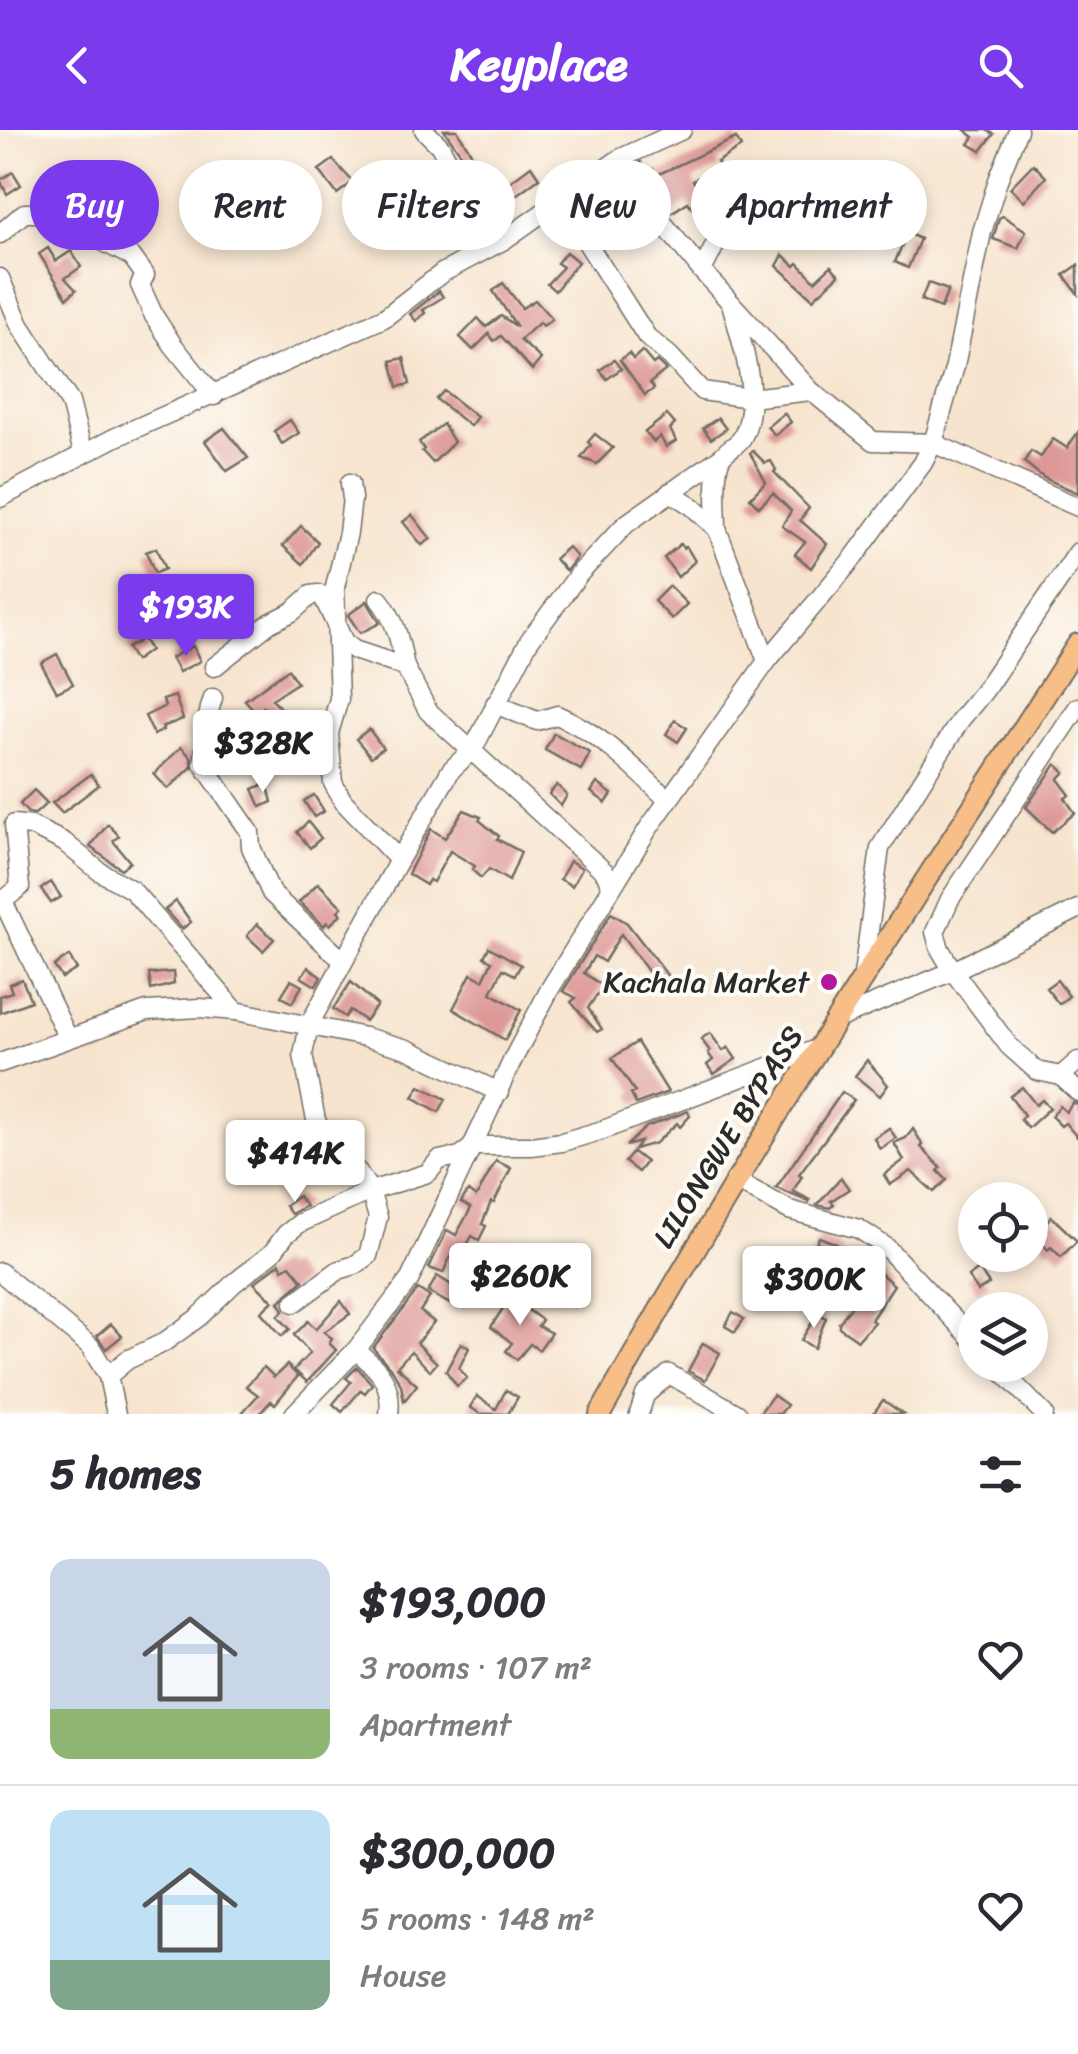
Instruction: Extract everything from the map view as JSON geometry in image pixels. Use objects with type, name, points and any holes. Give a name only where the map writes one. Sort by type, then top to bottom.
[{"type":"main road","name":"LILONGWE BYPASS","points":[[600,1414],[735,1180],[1078,644]]},
{"type":"street","points":[[424,130],[447,160]]},
{"type":"street","points":[[682,130],[620,159],[658,217],[680,239],[702,271],[812,391],[872,441],[932,444],[1078,507]]},
{"type":"street","points":[[294,1414],[356,1350],[410,1279],[552,987],[668,800],[767,660],[912,482],[932,444],[956,366],[982,232],[1018,130]]},
{"type":"street","points":[[0,234],[24,212],[50,212],[132,257],[146,275],[140,285],[154,316],[214,396]]},
{"type":"street","points":[[0,498],[83,452],[384,318],[442,273],[485,250]]},
{"type":"street","points":[[590,250],[647,337],[702,391],[750,398],[812,391]]},
{"type":"street","points":[[702,271],[713,250]]},
{"type":"street","points":[[0,278],[20,325],[70,402],[83,452]]},
{"type":"street","points":[[294,1303],[340,1270],[368,1256],[378,1218],[370,1191],[358,1172],[325,1139],[316,1120],[304,1056],[309,1024],[451,770],[472,748],[529,641],[580,574],[626,524],[743,437],[750,380],[730,301]]},
{"type":"street","points":[[721,456],[716,474],[717,529],[767,660]]},
{"type":"street","points":[[350,483],[348,533],[335,588],[339,699],[329,732],[333,783],[343,801],[399,860]]},
{"type":"street","points":[[670,492],[717,529]]},
{"type":"street","points":[[863,977],[880,848],[961,719],[1078,552]]},
{"type":"street","points":[[214,667],[270,622],[318,594],[324,597],[344,642],[354,650],[405,668]]},
{"type":"street","points":[[380,599],[395,624],[405,668],[428,711],[605,872],[612,886]]},
{"type":"street","points":[[213,698],[205,720],[203,764],[250,832],[251,847],[271,893],[343,961]]},
{"type":"street","points":[[495,704],[537,721],[557,715],[573,722],[638,770],[668,800]]},
{"type":"street","points":[[1078,707],[950,899],[936,932],[940,949],[953,971],[1009,1046],[1037,1071],[1061,1076],[1078,1092]]},
{"type":"street","points":[[68,1038],[3,900],[20,887],[14,824],[31,826],[64,842],[99,871],[132,890],[236,1011]]},
{"type":"street","points":[[836,1020],[953,971],[1078,909]]},
{"type":"street","points":[[0,1063],[147,1011],[236,1011],[309,1024],[408,1049],[499,1092]]},
{"type":"street","points":[[108,1376],[127,1360],[163,1343],[200,1317],[272,1254],[300,1223],[370,1191],[428,1173],[439,1160],[460,1156],[474,1146],[562,1142],[818,1048]]},
{"type":"street","points":[[1061,1076],[1078,1060]]},
{"type":"street","points":[[735,1180],[789,1210],[859,1229],[886,1247],[958,1324]]},
{"type":"street","points":[[2,1279],[90,1346],[108,1376],[116,1414]]},
{"type":"street","points":[[356,1350],[384,1374],[391,1398],[389,1414]]},
{"type":"street","points":[[638,1414],[645,1395],[669,1374],[738,1414]]},
{"type":"street","points":[[1013,1382],[1044,1414]]},
{"type":"building","points":[[444,130],[457,130],[473,156],[465,160]]},
{"type":"building","points":[[965,130],[994,134],[981,151],[969,144],[974,137]]},
{"type":"building","points":[[736,138],[741,147],[720,160],[691,160],[691,206],[688,202],[671,213],[671,168]]},
{"type":"building","points":[[333,160],[342,170],[342,190],[337,194],[322,174],[322,168]]},
{"type":"building","points":[[1033,164],[1046,177],[1024,201],[1010,188]]},
{"type":"building","points":[[531,166],[535,172],[535,181],[515,196],[515,178]]},
{"type":"building","points":[[13,172],[21,185],[7,194],[0,180]]},
{"type":"building","points":[[1003,216],[1026,231],[1018,248],[993,239]]},
{"type":"building","points":[[49,250],[56,261],[71,251],[81,267],[65,278],[76,290],[67,298],[39,254]]},
{"type":"building","points":[[900,250],[915,250],[908,268],[895,262]]},
{"type":"building","points":[[566,252],[578,262],[555,291],[547,284],[563,267],[557,263]]},
{"type":"building","points":[[783,255],[795,266],[798,263],[815,281],[831,266],[839,275],[813,299],[777,266]]},
{"type":"building","points":[[1078,265],[1078,294],[1064,275]]},
{"type":"building","points":[[503,283],[522,308],[535,300],[552,319],[543,326],[540,322],[520,340],[541,359],[532,370],[501,336],[494,341],[489,334],[473,350],[460,337],[478,318],[486,327],[501,316],[517,327],[493,291]]},
{"type":"building","points":[[928,283],[948,290],[941,308],[921,300]]},
{"type":"building","points":[[439,291],[443,297],[423,310],[425,313],[416,321],[410,314]]},
{"type":"building","points":[[642,351],[653,364],[657,361],[666,370],[650,383],[654,389],[645,395],[620,360],[629,353],[633,359]]},
{"type":"building","points":[[404,358],[410,384],[398,387],[391,361]]},
{"type":"building","points":[[614,360],[621,369],[607,379],[600,370]]},
{"type":"building","points":[[444,391],[477,417],[470,426],[436,399]]},
{"type":"building","points":[[784,413],[791,422],[775,435],[767,427]]},
{"type":"building","points":[[667,415],[675,424],[670,429],[676,441],[666,447],[660,436],[654,442],[645,432]]},
{"type":"building","points":[[718,418],[726,429],[711,439],[703,428]]},
{"type":"building","points":[[290,420],[299,433],[282,444],[274,431]]},
{"type":"building","points":[[443,424],[454,442],[433,463],[419,442]]},
{"type":"building","points":[[224,428],[248,458],[227,471],[205,441]]},
{"type":"building","points":[[1078,432],[1078,493],[1044,478],[1024,462],[1031,451],[1041,457],[1053,439],[1067,448]]},
{"type":"building","points":[[595,434],[613,448],[597,464],[581,458]]},
{"type":"building","points":[[753,451],[765,463],[771,461],[774,472],[809,508],[800,520],[827,544],[811,568],[795,554],[805,542],[782,526],[791,511],[773,493],[759,507],[750,498],[766,482],[750,453]]},
{"type":"building","points":[[412,515],[431,539],[422,545],[403,522]]},
{"type":"building","points":[[301,526],[318,542],[303,564],[283,546]]},
{"type":"building","points":[[680,544],[686,546],[695,561],[678,577],[664,558]]},
{"type":"building","points":[[568,547],[577,557],[566,571],[555,559]]},
{"type":"building","points":[[156,548],[165,569],[155,573],[146,552]]},
{"type":"building","points":[[669,586],[687,604],[672,619],[654,601]]},
{"type":"building","points":[[367,601],[380,623],[360,633],[348,615]]},
{"type":"building","points":[[143,639],[150,650],[135,661],[127,648]]},
{"type":"building","points":[[193,646],[200,661],[179,672],[171,658]]},
{"type":"building","points":[[57,654],[73,684],[57,692],[41,663]]},
{"type":"building","points":[[288,669],[297,683],[272,699],[295,725],[287,733],[263,707],[257,713],[245,700]]},
{"type":"building","points":[[175,696],[183,719],[162,727],[154,735],[145,716],[165,706],[163,700]]},
{"type":"building","points":[[675,720],[687,728],[678,742],[666,734]]},
{"type":"building","points":[[369,729],[383,748],[371,757],[356,739]]},
{"type":"building","points":[[554,733],[590,753],[581,770],[545,750]]},
{"type":"building","points":[[281,734],[299,752],[291,760],[281,749],[258,763],[251,752]]},
{"type":"building","points":[[181,747],[191,757],[192,767],[168,789],[154,774]]},
{"type":"building","points":[[1056,764],[1065,772],[1058,779],[1070,795],[1065,798],[1075,813],[1052,832],[1026,807]]},
{"type":"building","points":[[91,774],[99,785],[62,813],[52,803]]},
{"type":"building","points":[[267,783],[272,802],[261,807],[253,789]]},
{"type":"building","points":[[597,783],[612,794],[606,803],[591,792]]},
{"type":"building","points":[[557,785],[567,795],[561,806],[549,794]]},
{"type":"building","points":[[34,790],[47,803],[35,814],[28,813],[20,804]]},
{"type":"building","points":[[314,795],[324,811],[314,817],[304,801]]},
{"type":"building","points":[[464,810],[481,817],[479,820],[499,836],[497,839],[521,852],[509,881],[489,869],[481,878],[472,870],[475,866],[450,851],[433,882],[429,880],[426,885],[408,874],[431,829],[445,838]]},
{"type":"building","points":[[308,822],[321,838],[310,848],[297,832]]},
{"type":"building","points":[[108,824],[119,836],[113,841],[130,862],[121,869],[90,847]]},
{"type":"building","points":[[570,861],[582,868],[572,886],[560,879]]},
{"type":"building","points":[[51,882],[61,897],[51,903],[41,889]]},
{"type":"building","points":[[318,883],[342,907],[338,911],[341,914],[330,925],[327,922],[324,926],[299,902]]},
{"type":"building","points":[[176,901],[191,922],[182,929],[165,910]]},
{"type":"building","points":[[611,913],[627,923],[674,984],[663,992],[621,934],[604,962],[594,956],[584,973],[603,986],[588,1008],[602,1029],[597,1032],[571,1002],[576,998],[563,991]]},
{"type":"building","points":[[257,924],[274,939],[263,951],[247,936]]},
{"type":"building","points":[[489,947],[521,965],[515,975],[503,969],[491,993],[521,1010],[505,1040],[453,1009],[471,974],[483,980],[492,961],[484,957]]},
{"type":"building","points":[[69,956],[77,969],[62,978],[54,966]]},
{"type":"building","points":[[308,967],[321,977],[316,986],[301,977]]},
{"type":"building","points":[[173,972],[174,984],[151,990],[149,974]]},
{"type":"building","points":[[22,979],[31,1001],[0,1013],[0,996],[12,992],[9,984]]},
{"type":"building","points":[[291,980],[302,986],[292,1003],[281,996]]},
{"type":"building","points":[[1057,980],[1069,996],[1059,1004],[1046,988]]},
{"type":"building","points":[[351,982],[377,1005],[365,1021],[350,1010],[345,1017],[333,1009]]},
{"type":"building","points":[[710,1033],[723,1051],[728,1047],[736,1059],[714,1074],[707,1065],[713,1060],[710,1051],[701,1039]]},
{"type":"building","points":[[637,1042],[668,1092],[636,1104],[631,1094],[635,1092],[612,1058]]},
{"type":"building","points":[[867,1060],[888,1085],[880,1096],[855,1076]]},
{"type":"building","points":[[420,1086],[446,1099],[439,1112],[413,1097]]},
{"type":"building","points":[[1022,1087],[1036,1105],[1042,1100],[1050,1108],[1028,1128],[1010,1096]]},
{"type":"building","points":[[842,1092],[854,1100],[799,1174],[802,1176],[793,1191],[809,1202],[776,1188]]},
{"type":"building","points":[[1073,1103],[1078,1104],[1078,1138],[1065,1123],[1061,1126],[1051,1116],[1060,1106],[1066,1112]]},
{"type":"building","points":[[688,1111],[690,1116],[680,1127],[677,1123],[656,1143],[635,1149],[640,1142],[626,1146],[646,1127]]},
{"type":"building","points":[[889,1128],[896,1138],[880,1149],[874,1138]]},
{"type":"building","points":[[913,1129],[921,1147],[947,1180],[934,1192],[911,1171],[890,1185],[884,1175],[904,1160],[894,1143],[906,1138]]},
{"type":"building","points":[[633,1152],[646,1162],[638,1172],[625,1162]]},
{"type":"building","points":[[496,1161],[511,1168],[494,1203],[491,1202],[479,1240],[472,1236],[458,1262],[450,1257],[443,1273],[429,1268],[447,1230],[456,1235],[471,1208],[461,1202],[468,1191],[476,1197]]},
{"type":"building","points":[[841,1178],[849,1189],[831,1201],[834,1204],[830,1208],[817,1205]]},
{"type":"building","points":[[298,1196],[306,1206],[291,1214],[285,1206]]},
{"type":"building","points":[[1051,1216],[1077,1241],[1061,1257],[1051,1247],[1048,1250]]},
{"type":"building","points":[[819,1237],[835,1243],[842,1249],[840,1253],[851,1258],[842,1279],[808,1265]]},
{"type":"building","points":[[280,1263],[283,1269],[290,1265],[303,1281],[279,1302],[284,1310],[278,1316],[290,1329],[282,1336],[261,1312],[273,1301],[254,1283]]},
{"type":"building","points":[[873,1267],[894,1285],[871,1320],[874,1322],[858,1340],[839,1323],[867,1285],[863,1282]]},
{"type":"building","points":[[981,1272],[989,1284],[978,1291],[968,1277]]},
{"type":"building","points":[[437,1276],[458,1289],[450,1304],[428,1292]]},
{"type":"building","points":[[418,1289],[430,1297],[420,1311],[434,1322],[417,1343],[437,1363],[430,1371],[411,1351],[397,1367],[417,1385],[404,1401],[393,1371],[373,1348]]},
{"type":"building","points":[[510,1297],[542,1320],[538,1326],[551,1333],[539,1350],[530,1344],[517,1360],[506,1351],[512,1343],[491,1327]]},
{"type":"building","points":[[341,1301],[350,1314],[324,1332],[332,1338],[329,1343],[336,1350],[307,1382],[294,1370],[310,1353],[294,1335],[308,1321],[316,1329]]},
{"type":"building","points":[[733,1312],[744,1319],[735,1332],[725,1326]]},
{"type":"building","points":[[818,1313],[826,1318],[814,1348],[801,1340]]},
{"type":"building","points":[[111,1324],[122,1336],[106,1349],[97,1336]]},
{"type":"building","points":[[461,1343],[469,1348],[459,1368],[467,1378],[457,1386],[446,1371]]},
{"type":"building","points":[[703,1343],[720,1353],[705,1380],[688,1371]]},
{"type":"building","points":[[287,1365],[298,1376],[275,1404],[271,1401],[259,1414],[241,1414],[258,1395],[246,1386],[264,1367],[274,1377]]},
{"type":"building","points":[[357,1367],[372,1384],[365,1393],[361,1390],[342,1412],[333,1404],[351,1382],[346,1378]]},
{"type":"building","points":[[506,1390],[518,1397],[508,1414],[481,1414],[470,1407],[477,1396],[496,1409]]},
{"type":"building","points":[[773,1395],[787,1405],[780,1414],[759,1414]]},
{"type":"building","points":[[883,1400],[903,1414],[873,1414]]},
{"type":"place","name":"Kachala Market","points":[[829,982]]}]
